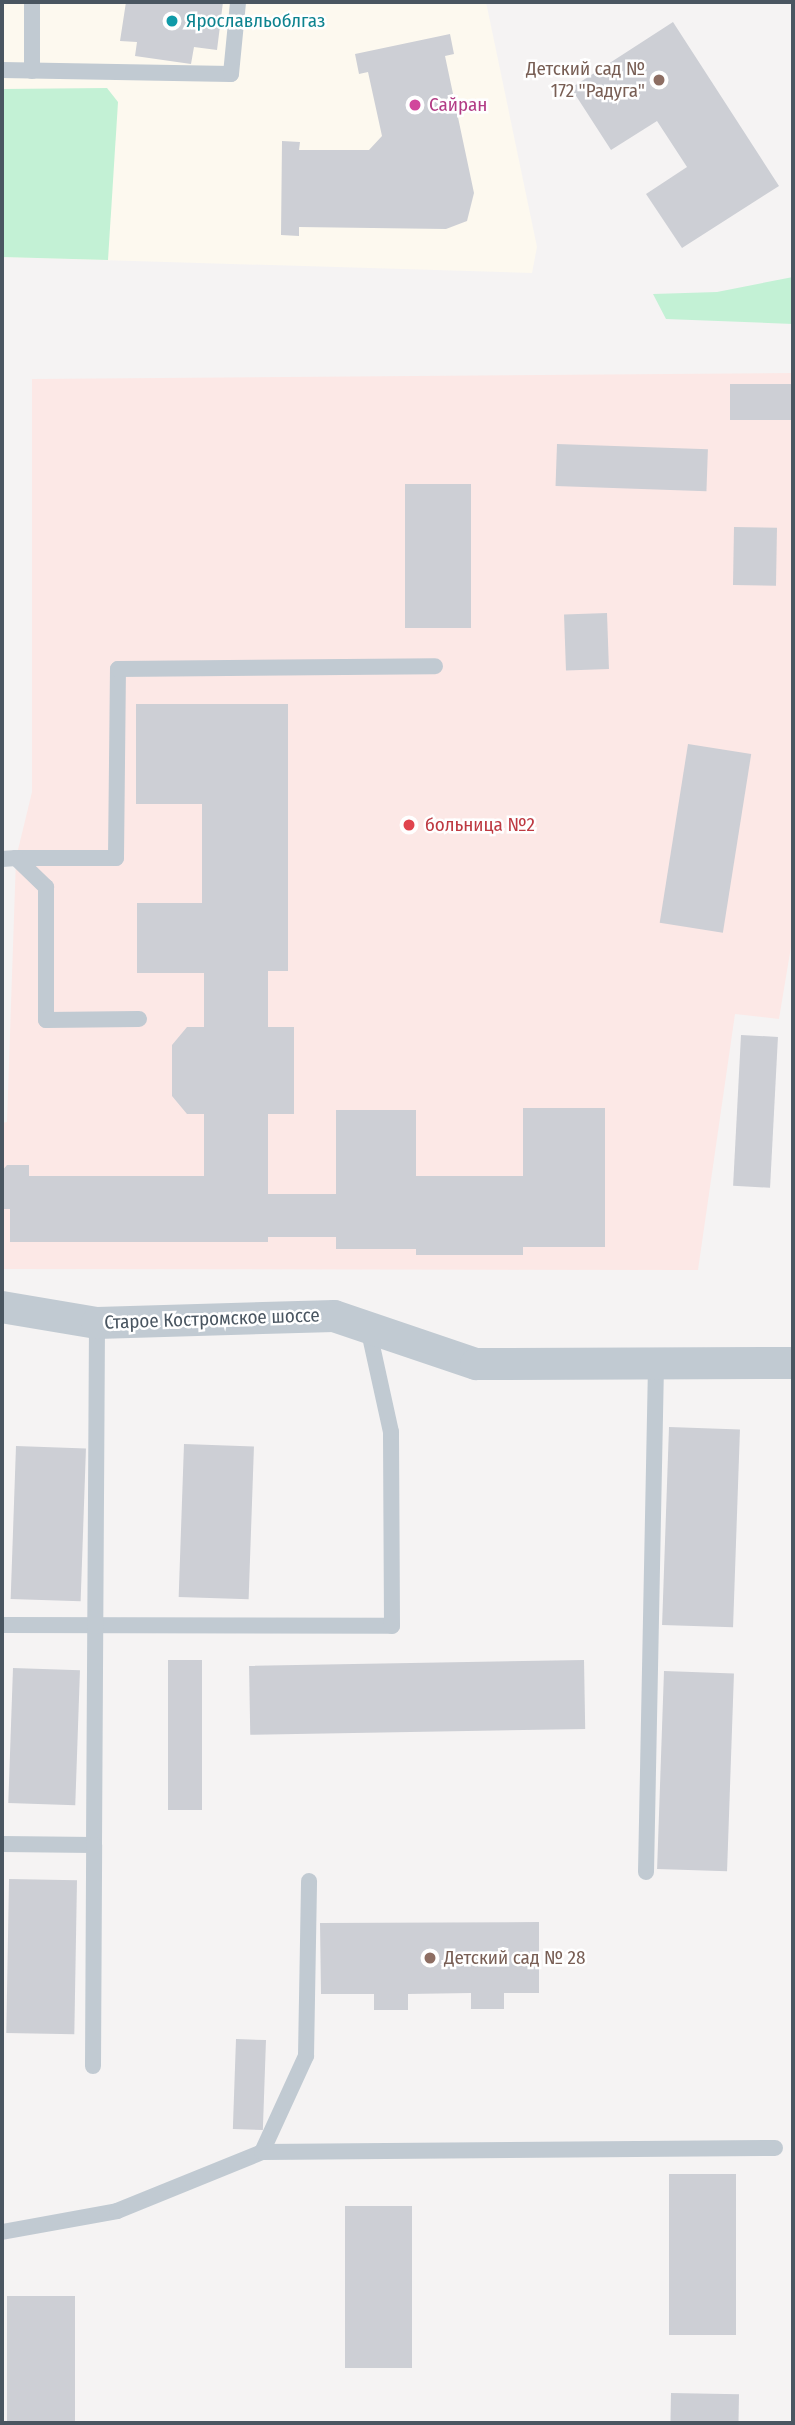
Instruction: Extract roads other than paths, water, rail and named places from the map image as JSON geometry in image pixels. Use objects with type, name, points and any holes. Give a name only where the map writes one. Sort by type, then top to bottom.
[{"type":"street","name":"Старое Костромское шоссе","points":[[2,1307],[97,1322],[334,1315],[476,1364],[793,1363]]},
{"type":"lane","points":[[32,2],[32,71]]},
{"type":"lane","points":[[2,70],[231,74],[238,2]]},
{"type":"lane","points":[[9,859],[116,858],[118,669],[435,666]]},
{"type":"lane","points":[[9,859],[46,887],[47,1020],[139,1019]]},
{"type":"lane","points":[[93,2066],[97,1322]]},
{"type":"lane","points":[[2,1625],[392,1626],[391,1432],[368,1327]]},
{"type":"lane","points":[[646,1872],[656,1364]]},
{"type":"lane","points":[[2,1844],[94,1844]]},
{"type":"lane","points":[[262,2152],[306,2056],[309,1881]]},
{"type":"lane","points":[[2,2232],[117,2211],[262,2152],[775,2148]]},
{"type":"place","name":"Ярославльоблгаз","points":[[172,21]]},
{"type":"place","name":"Детский сад № 172 \"Радуга\"","points":[[659,80]]},
{"type":"place","name":"Сайран","points":[[415,105]]},
{"type":"place","name":"больница №2","points":[[409,825]]},
{"type":"place","name":"Детский сад № 28","points":[[430,1958]]}]
